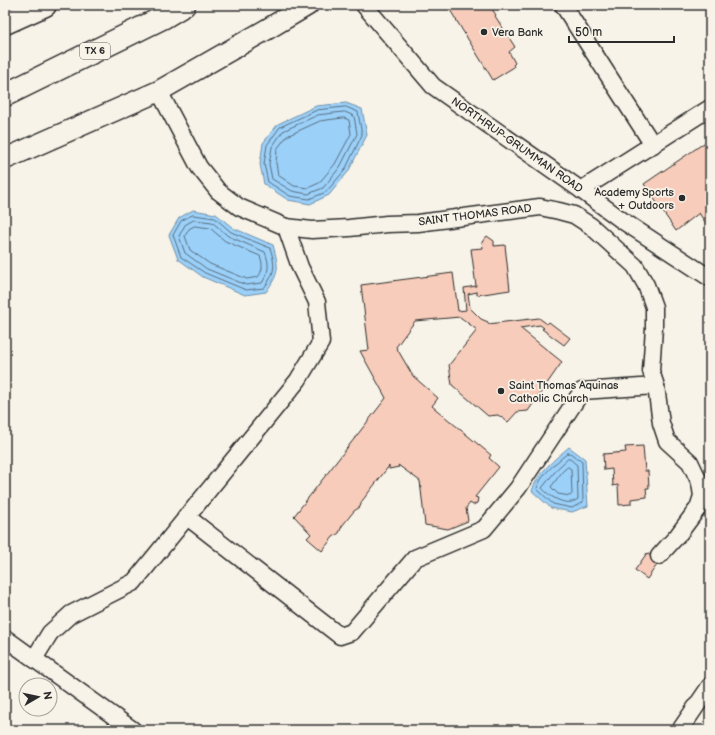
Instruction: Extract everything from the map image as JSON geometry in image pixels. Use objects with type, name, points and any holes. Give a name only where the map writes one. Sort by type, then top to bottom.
[{"type":"highway","points":[[5,23],[45,5]]},
{"type":"highway","name":"TX 6","points":[[5,95],[164,17],[184,5]]},
{"type":"main road","points":[[5,159],[159,91],[264,32],[308,5]]},
{"type":"street","name":"NORTHRUP-GRUMMAN ROAD","points":[[364,5],[433,86],[623,221],[710,278]]},
{"type":"street","points":[[563,5],[653,145]]},
{"type":"street","name":"SAINT THOMAS ROAD","points":[[159,91],[199,167],[218,191],[239,207],[286,227],[312,230],[348,228],[418,222],[540,207],[574,216],[591,226],[635,266],[646,285],[654,307],[651,371],[656,386],[661,423],[668,441],[690,462],[700,483],[702,496],[698,508],[678,535],[659,556]]},
{"type":"street","points":[[581,190],[710,108]]},
{"type":"street","points":[[608,241],[623,221]]},
{"type":"street","points":[[34,659],[50,633],[71,614],[134,582],[186,516],[298,380],[321,342],[317,302],[300,267],[286,227]]},
{"type":"street","points":[[186,516],[340,636],[352,632],[415,558],[484,529],[518,488],[582,391],[656,386]]},
{"type":"street","points":[[5,638],[133,730]]},
{"type":"street","points":[[680,730],[710,686]]},
{"type":"water","points":[[346,103],[362,109],[367,135],[348,172],[329,195],[310,204],[288,200],[264,184],[260,164],[263,143],[278,124],[316,106]]},
{"type":"water","points":[[193,210],[216,214],[233,228],[273,245],[277,270],[274,279],[266,292],[245,295],[203,277],[178,259],[169,235],[179,218]]},
{"type":"water","points":[[569,447],[585,459],[588,506],[572,512],[551,508],[532,491],[534,484],[542,472],[552,461]]},
{"type":"building","name":"Vera Bank","points":[[447,5],[492,5],[490,6],[496,15],[495,16],[515,47],[509,52],[515,63],[513,65],[514,67],[493,80]]},
{"type":"building","name":"Academy Sports + Outdoors","points":[[710,139],[710,230],[699,213],[676,231],[644,184]]},
{"type":"building","name":"Saint Thomas Aquinas Catholic Church","points":[[487,236],[494,241],[494,246],[505,245],[510,290],[477,295],[477,292],[468,294],[470,308],[481,319],[488,322],[488,324],[539,318],[547,324],[549,322],[570,338],[564,345],[542,329],[544,328],[540,325],[520,328],[562,362],[528,411],[517,412],[508,422],[498,415],[488,416],[452,385],[449,365],[477,330],[460,317],[415,321],[396,347],[413,376],[438,398],[432,406],[491,455],[489,458],[499,467],[475,497],[478,498],[477,503],[473,505],[470,503],[466,508],[468,521],[448,529],[425,525],[420,481],[398,465],[399,467],[389,469],[389,466],[362,501],[360,507],[354,511],[342,526],[339,533],[333,537],[322,551],[307,538],[311,534],[294,516],[386,398],[360,351],[369,350],[361,285],[453,273],[458,311],[466,310],[464,288],[476,286],[471,249],[483,248],[482,242]]},
{"type":"building","points":[[643,446],[645,471],[648,471],[649,488],[646,488],[647,497],[631,499],[631,504],[619,505],[618,485],[613,486],[612,469],[604,470],[603,454],[626,452],[625,447]]},
{"type":"building","points":[[647,553],[659,562],[647,579],[635,570]]},
{"type":"place","name":"Vera Bank","points":[[484,32]]},
{"type":"place","name":"Academy Sports + Outdoors","points":[[682,198]]},
{"type":"place","name":"Saint Thomas Aquinas Catholic Church","points":[[501,391]]}]
